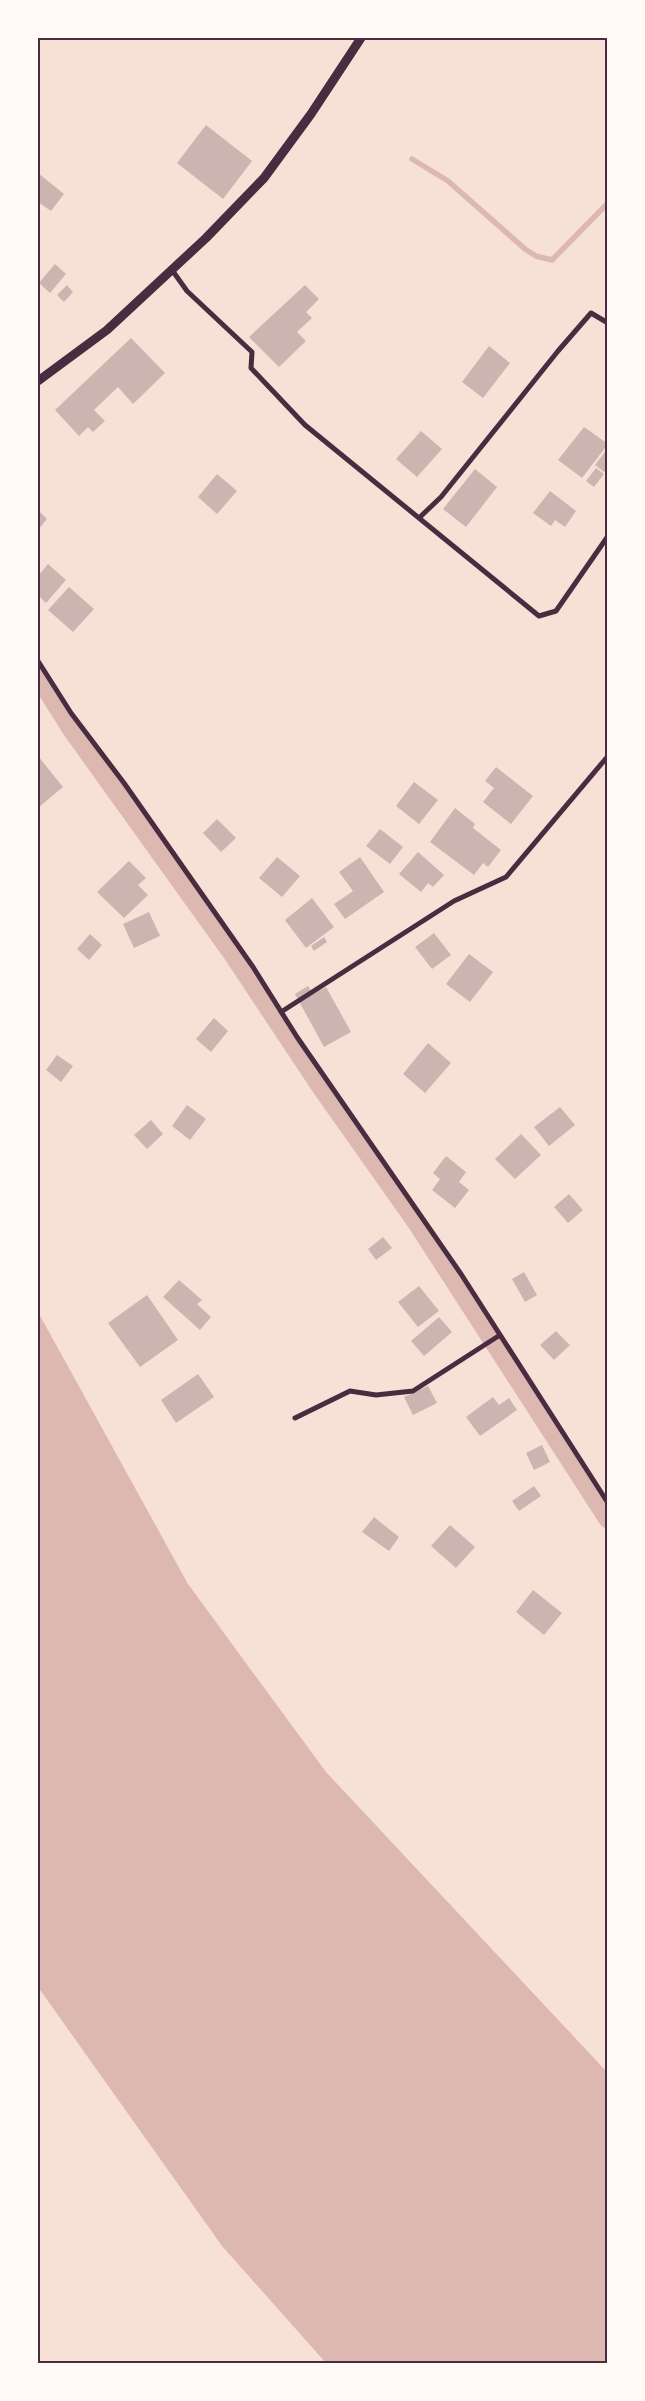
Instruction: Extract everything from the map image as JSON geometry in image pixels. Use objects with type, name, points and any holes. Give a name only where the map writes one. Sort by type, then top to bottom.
[{"type":"street","points":[[38,382],[107,330],[172,270],[264,178],[311,114],[361,38]]},
{"type":"street","points":[[172,270],[187,291],[252,352],[251,368],[304,425],[540,616],[556,611],[608,536]]},
{"type":"street","points":[[419,518],[441,497],[558,351],[591,313],[608,323]]},
{"type":"street","points":[[38,661],[71,712],[253,967],[281,1012],[500,1335],[605,1494],[608,1502]]},
{"type":"street","points":[[281,1012],[454,901],[506,877],[608,756]]},
{"type":"street","points":[[295,1418],[350,1391],[376,1395],[413,1391],[500,1335]]},
{"type":"shaded area","points":[[38,1312],[188,1584],[326,1772],[607,2072],[607,2363],[326,2363],[222,2246],[38,1987]]},
{"type":"building","points":[[206,125],[252,161],[223,199],[177,163]]},
{"type":"building","points":[[38,173],[64,194],[51,211],[38,202]]},
{"type":"building","points":[[55,264],[66,274],[50,293],[39,283]]},
{"type":"building","points":[[67,285],[73,292],[64,302],[57,295]]},
{"type":"building","points":[[305,285],[319,299],[306,312],[312,318],[297,332],[306,341],[279,367],[249,337]]},
{"type":"building","points":[[131,338],[165,373],[133,404],[118,387],[94,410],[105,421],[93,432],[88,427],[79,436],[55,410]]},
{"type":"building","points":[[489,346],[510,363],[483,398],[462,382]]},
{"type":"building","points":[[584,427],[608,444],[582,478],[558,460]]},
{"type":"building","points":[[421,431],[442,449],[417,477],[396,459]]},
{"type":"building","points":[[608,448],[608,467],[604,472],[595,465]]},
{"type":"building","points":[[596,468],[604,474],[594,487],[586,481]]},
{"type":"building","points":[[475,469],[497,487],[466,527],[443,509]]},
{"type":"building","points":[[217,474],[237,491],[217,514],[198,497]]},
{"type":"building","points":[[550,491],[576,511],[565,527],[555,520],[551,526],[533,513]]},
{"type":"building","points":[[38,510],[47,519],[38,530]]},
{"type":"building","points":[[48,564],[66,580],[46,603],[38,595],[38,576]]},
{"type":"building","points":[[69,587],[94,609],[73,632],[48,610]]},
{"type":"building","points":[[38,756],[63,787],[39,807],[38,805]]},
{"type":"building","points":[[496,767],[533,796],[511,824],[483,802],[494,788],[485,781]]},
{"type":"building","points":[[414,782],[438,800],[419,824],[396,806]]},
{"type":"building","points":[[455,808],[475,824],[473,828],[501,850],[488,867],[483,863],[474,875],[430,842]]},
{"type":"building","points":[[217,819],[236,838],[221,852],[203,833]]},
{"type":"building","points":[[380,829],[403,847],[390,864],[366,846]]},
{"type":"building","points":[[418,852],[444,875],[433,887],[428,883],[421,892],[399,874]]},
{"type":"building","points":[[277,857],[300,876],[282,897],[259,878]]},
{"type":"building","points":[[360,857],[384,892],[345,919],[334,904],[353,891],[339,872]]},
{"type":"building","points":[[129,861],[146,878],[138,885],[148,895],[124,918],[97,892]]},
{"type":"building","points":[[312,898],[334,927],[306,948],[285,920]]},
{"type":"building","points":[[149,912],[160,936],[134,948],[123,924]]},
{"type":"building","points":[[434,933],[451,955],[432,969],[415,947]]},
{"type":"building","points":[[90,934],[102,945],[89,960],[77,949]]},
{"type":"building","points":[[324,937],[327,942],[314,951],[311,946]]},
{"type":"building","points":[[469,954],[493,972],[470,1002],[446,984]]},
{"type":"building","points":[[308,986],[313,994],[326,987],[351,1032],[324,1047],[295,994]]},
{"type":"building","points":[[214,1018],[228,1031],[211,1052],[196,1039]]},
{"type":"building","points":[[428,1043],[451,1063],[425,1093],[403,1074]]},
{"type":"building","points":[[57,1055],[73,1066],[61,1082],[46,1070]]},
{"type":"building","points":[[187,1105],[206,1119],[190,1140],[172,1126]]},
{"type":"building","points":[[560,1107],[575,1125],[549,1146],[534,1127]]},
{"type":"building","points":[[151,1120],[163,1134],[147,1149],[134,1135]]},
{"type":"building","points":[[521,1134],[541,1155],[515,1179],[495,1159]]},
{"type":"building","points":[[446,1156],[466,1172],[459,1182],[469,1190],[455,1208],[432,1190],[440,1179],[433,1173]]},
{"type":"building","points":[[569,1194],[583,1210],[568,1223],[554,1207]]},
{"type":"building","points":[[383,1237],[392,1248],[376,1260],[368,1249]]},
{"type":"building","points":[[524,1272],[537,1295],[525,1302],[512,1279]]},
{"type":"building","points":[[179,1280],[202,1300],[197,1304],[211,1317],[200,1330],[163,1297]]},
{"type":"building","points":[[419,1286],[439,1311],[418,1327],[398,1302]]},
{"type":"building","points":[[147,1295],[178,1340],[140,1367],[108,1323]]},
{"type":"building","points":[[439,1317],[452,1332],[424,1356],[411,1341]]},
{"type":"building","points":[[556,1331],[570,1345],[554,1360],[540,1345]]},
{"type":"building","points":[[198,1374],[214,1397],[176,1423],[161,1400]]},
{"type":"building","points":[[428,1386],[437,1403],[413,1415],[404,1397]]},
{"type":"building","points":[[493,1397],[499,1405],[509,1398],[517,1410],[480,1436],[466,1417]]},
{"type":"building","points":[[542,1445],[550,1462],[534,1470],[526,1453]]},
{"type":"building","points":[[534,1486],[541,1496],[519,1511],[512,1501]]},
{"type":"building","points":[[374,1517],[399,1537],[389,1551],[362,1532]]},
{"type":"building","points":[[450,1525],[475,1547],[456,1568],[431,1546]]},
{"type":"building","points":[[533,1590],[562,1613],[544,1635],[516,1612]]},
{"type":"waterway","points":[[412,159],[448,181],[525,249],[536,256],[552,260],[608,203]]},
{"type":"waterway","points":[[38,676],[72,730],[232,953],[321,1087],[417,1223],[608,1519]]}]
